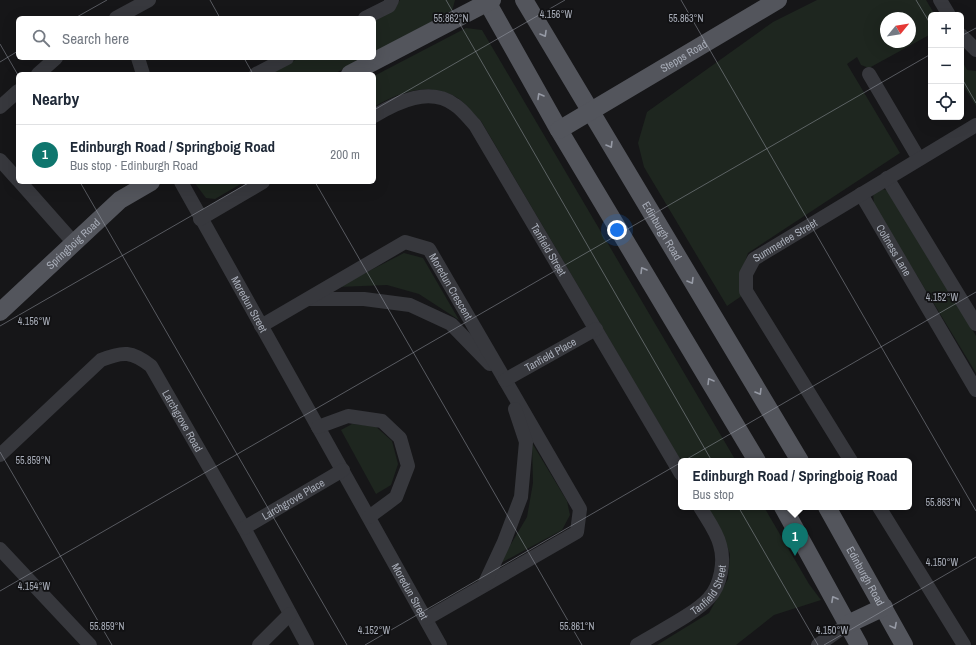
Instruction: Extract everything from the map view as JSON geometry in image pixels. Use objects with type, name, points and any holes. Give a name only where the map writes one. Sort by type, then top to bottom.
[{"type":"main road","name":"Edinburgh Road","points":[[524,0],[798,458]]},
{"type":"main road","name":"Stepps Road","points":[[559,130],[778,0]]},
{"type":"main road","points":[[354,72],[489,1],[559,130],[755,458]]},
{"type":"main road","name":"Springboig Road","points":[[0,312],[120,200],[148,184]]},
{"type":"main road","points":[[785,510],[860,645]]},
{"type":"main road","name":"Edinburgh Road","points":[[829,510],[904,645]]},
{"type":"main road","points":[[848,624],[884,607]]},
{"type":"street","points":[[122,12],[149,0]]},
{"type":"street","points":[[369,16],[389,6],[392,0]]},
{"type":"street","points":[[940,0],[947,12]]},
{"type":"street","points":[[964,38],[976,50]]},
{"type":"street","points":[[40,72],[54,60]]},
{"type":"street","points":[[139,60],[142,72]]},
{"type":"street","points":[[260,72],[283,60]]},
{"type":"street","points":[[869,74],[919,158]]},
{"type":"street","points":[[0,107],[16,93]]},
{"type":"street","name":"Tanfield Street","points":[[376,115],[397,102],[431,95],[455,104],[475,125],[678,469]]},
{"type":"street","name":"Summerlee Street","points":[[849,458],[746,291],[746,274],[754,259],[919,158],[976,125]]},
{"type":"street","points":[[0,160],[16,178]]},
{"type":"street","points":[[887,178],[976,324]]},
{"type":"street","points":[[22,184],[74,243]]},
{"type":"street","name":"Moredun Street","points":[[182,184],[200,219],[343,470],[440,645]]},
{"type":"street","points":[[200,219],[260,184]]},
{"type":"street","name":"Coltness Lane","points":[[861,194],[976,390]]},
{"type":"street","name":"Moredun Crescent","points":[[261,326],[405,242],[429,249],[580,509],[577,532],[426,619]]},
{"type":"street","name":"Moredun Crescent","points":[[308,298],[364,298],[410,305],[451,324],[505,380],[526,442],[521,497],[504,542],[484,586]]},
{"type":"street","name":"Tanfield Place","points":[[505,380],[596,329]]},
{"type":"street","name":"Larchgrove Road","points":[[0,456],[101,360],[118,353],[139,357],[151,366],[244,528],[307,645]]},
{"type":"street","points":[[318,427],[348,416],[382,421],[400,438],[408,466],[396,497],[369,517]]},
{"type":"street","name":"Larchgrove Place","points":[[244,528],[343,470]]},
{"type":"street","name":"Tanfield Street","points":[[637,645],[694,610],[710,598],[717,584],[721,571],[722,554],[720,544],[702,510]]},
{"type":"street","points":[[881,510],[964,645]]},
{"type":"street","points":[[0,549],[90,645]]},
{"type":"street","points":[[259,645],[290,614]]},
{"type":"street","points":[[818,645],[848,624]]},
{"type":"shaded area","points":[[400,0],[455,0],[452,11],[376,51],[376,17],[395,7]]},
{"type":"shaded area","points":[[817,0],[926,0],[933,12],[928,12],[928,36],[916,42],[916,12],[880,12],[880,48],[905,48],[869,68],[861,65],[857,57],[847,64],[900,153],[748,253],[740,277],[743,295],[727,306],[644,167],[638,143],[647,112],[773,22]]},
{"type":"shaded area","points":[[466,28],[482,30],[734,458],[679,458],[481,121],[459,99],[435,90],[404,93],[376,106],[376,75]]},
{"type":"shaded area","points":[[295,60],[360,60],[338,72],[273,72]]},
{"type":"shaded area","points":[[964,64],[967,70],[976,71],[976,106],[964,87]]},
{"type":"shaded area","points":[[196,184],[241,184],[215,199],[206,198]]},
{"type":"shaded area","points":[[883,189],[891,192],[976,336],[976,373],[874,205],[873,193]]},
{"type":"shaded area","points":[[404,253],[423,258],[459,320],[419,294],[387,285],[338,287]]},
{"type":"shaded area","points":[[352,424],[375,426],[392,441],[398,464],[391,485],[376,494],[341,430]]},
{"type":"shaded area","points":[[532,443],[567,501],[570,515],[562,530],[499,564],[527,517],[533,483]]},
{"type":"shaded area","points":[[709,510],[766,510],[809,584],[821,600],[774,615],[736,645],[657,645],[709,613],[728,579],[730,554],[721,530]]},
{"type":"place","name":"Edinburgh Road / Springboig Road","points":[[795,556]]}]
